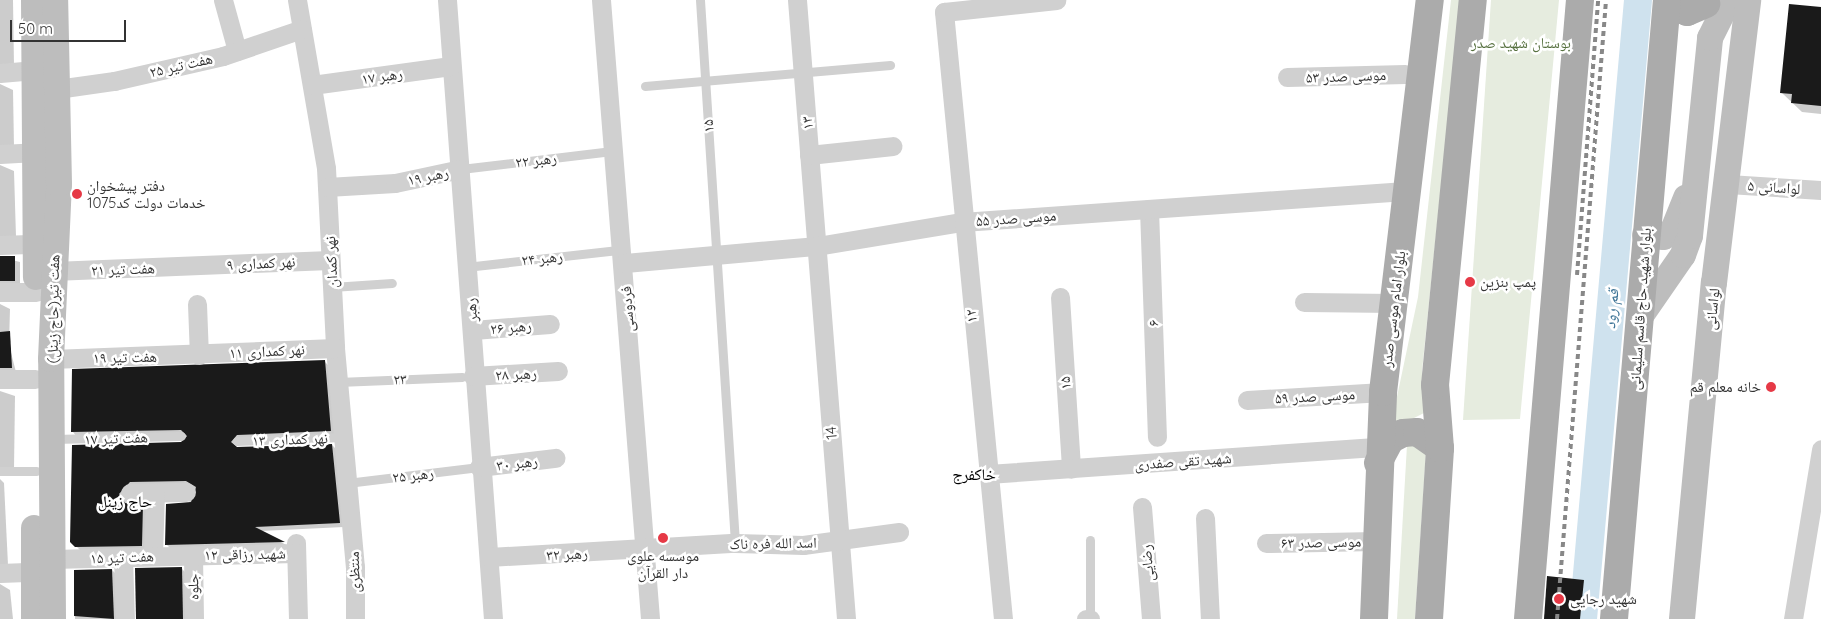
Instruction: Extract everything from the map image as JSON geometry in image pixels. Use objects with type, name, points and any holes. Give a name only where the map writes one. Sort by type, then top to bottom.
[{"type":"main road","name":"هفت تیر(حاج زینل)","points":[[34,0],[36,471],[43,565],[53,619]]},
{"type":"main road","name":"هفت تیر(حاج زینل)","points":[[34,619],[43,565],[52,439],[53,271],[59,184],[55,0]]},
{"type":"main road","points":[[1409,191],[1405,74],[1411,0]]},
{"type":"main road","name":"بلوار امام موسی صدر","points":[[1374,619],[1378,456],[1383,392],[1409,191],[1430,0]]},
{"type":"main road","points":[[1430,619],[1440,448],[1435,385],[1473,0]]},
{"type":"main road","points":[[1528,619],[1580,0]]},
{"type":"main road","points":[[1640,317],[1683,255],[1690,236],[1694,176],[1714,1],[1687,12],[1669,0]]},
{"type":"main road","name":"بلوار شهید حاج قاسم سلیمانی","points":[[1614,619],[1640,317],[1645,235],[1669,0]]},
{"type":"main road","name":"لواسانی","points":[[1682,619],[1748,0]]},
{"type":"main road","points":[[1645,235],[1664,237],[1673,230],[1694,176]]},
{"type":"main road","points":[[1378,456],[1390,440],[1402,433],[1417,432],[1440,448]]},
{"type":"street","points":[[223,0],[237,51]]},
{"type":"street","name":"نهر کمدان","points":[[297,0],[327,187],[335,348],[351,526]]},
{"type":"street","name":"رهبر","points":[[447,0],[472,330],[468,377],[489,557],[493,619]]},
{"type":"street","name":"فردوسی","points":[[602,0],[612,151],[646,550],[650,619]]},
{"type":"street","name":"۱۳","points":[[797,0],[817,246]]},
{"type":"street","name":"۱۲","points":[[1003,619],[962,222],[944,12],[1056,0]]},
{"type":"street","name":"هفت تیر ۲۵","points":[[57,89],[114,81],[237,51],[302,29]]},
{"type":"street","name":"رهبر ۱۷","points":[[312,85],[451,66]]},
{"type":"street","points":[[0,73],[35,70]]},
{"type":"street","name":"موسی صدر ۵۳","points":[[1287,77],[1405,74]]},
{"type":"street","points":[[810,155],[893,146]]},
{"type":"street","points":[[0,154],[36,152]]},
{"type":"street","name":"رهبر ۱۹","points":[[327,187],[395,183],[461,169]]},
{"type":"street","name":"لواسانی ۵","points":[[1728,184],[1821,190]]},
{"type":"street","name":"موسی صدر ۵۵","points":[[621,256],[817,246],[962,222],[1409,191]]},
{"type":"street","name":"۶","points":[[1149,209],[1156,437]]},
{"type":"street","points":[[0,245],[36,244]]},
{"type":"street","name":"14","points":[[817,246],[818,314],[842,540],[846,619]]},
{"type":"street","name":"نهر کمداری ۹","points":[[192,266],[330,260]]},
{"type":"street","name":"هفت تیر ۲۱","points":[[53,271],[192,266]]},
{"type":"street","points":[[0,292],[36,292]]},
{"type":"street","name":"۱۵","points":[[1060,297],[1071,469]]},
{"type":"street","points":[[1304,302],[1394,303]]},
{"type":"street","points":[[197,304],[198,355]]},
{"type":"street","name":"رهبر ۲۶","points":[[472,330],[550,324]]},
{"type":"street","name":"نهر کمداری ۱۱","points":[[198,355],[335,348]]},
{"type":"street","name":"هفت تیر ۱۹","points":[[52,359],[198,355]]},
{"type":"street","name":"رهبر ۲۸","points":[[468,377],[558,371]]},
{"type":"street","points":[[0,379],[35,378]]},
{"type":"street","name":"موسی صدر ۵۹","points":[[1247,400],[1383,392]]},
{"type":"street","points":[[1793,619],[1821,449]]},
{"type":"street","name":"شهید تقی صفدری","points":[[988,474],[1378,456]]},
{"type":"street","name":"رهبر ۳۰","points":[[479,468],[555,458]]},
{"type":"street","points":[[130,493],[186,492]]},
{"type":"street","points":[[154,556],[155,493]]},
{"type":"street","name":"رضایی","points":[[1142,507],[1151,619]]},
{"type":"street","points":[[1205,518],[1210,619]]},
{"type":"street","name":"منتظری","points":[[351,526],[355,619]]},
{"type":"street","name":"اسد الله فره ناک","points":[[646,550],[735,543],[803,545],[899,532]]},
{"type":"street","name":"موسی صدر ۶۳","points":[[1266,543],[1376,541]]},
{"type":"street","name":"شهید رزاقی ۱۲","points":[[193,555],[296,548],[298,619]]},
{"type":"street","name":"رهبر ۳۲","points":[[489,557],[646,550]]},
{"type":"street","name":"هفت تیر ۱۵","points":[[0,573],[43,565],[123,556],[193,555]]},
{"type":"street","name":"جلوه","points":[[193,555],[194,619]]},
{"type":"street","points":[[123,556],[125,619]]},
{"type":"lane","name":"۱۵","points":[[700,0],[735,543]]},
{"type":"lane","points":[[645,86],[705,79],[803,75],[890,65]]},
{"type":"lane","name":"رهبر ۲۲","points":[[461,169],[612,151]]},
{"type":"lane","name":"رهبر ۲۴","points":[[466,266],[621,256]]},
{"type":"lane","points":[[332,287],[392,282]]},
{"type":"lane","name":"۲۳","points":[[338,382],[468,377]]},
{"type":"lane","name":"هفت تیر ۱۷","points":[[52,439],[181,436]]},
{"type":"lane","name":"نهر کمداری ۱۳","points":[[237,441],[343,437]]},
{"type":"lane","name":"رهبر ۲۵","points":[[347,483],[479,468]]},
{"type":"lane","points":[[0,471],[36,471]]},
{"type":"lane","points":[[1090,540],[1090,619]]},
{"type":"green space","points":[[1451,0],[1460,0],[1422,371],[1424,413],[1390,430],[1418,297]]},
{"type":"green space","name":"بوستان شهید صدر","points":[[1491,0],[1559,0],[1520,419],[1463,420]]},
{"type":"green space","points":[[1412,442],[1426,452],[1415,619],[1397,619],[1407,445]]},
{"type":"building","points":[[1789,4],[1821,7],[1821,106],[1791,103],[1792,94],[1780,93]]},
{"type":"building","points":[[0,256],[15,256],[15,281],[0,281]]},
{"type":"building","points":[[10,331],[12,368],[0,368],[0,332]]},
{"type":"building","points":[[325,360],[331,431],[237,435],[231,442],[237,447],[332,444],[340,523],[255,527],[285,542],[165,545],[166,504],[191,502],[196,487],[186,481],[130,482],[119,494],[125,503],[143,504],[142,546],[75,547],[70,542],[72,445],[181,442],[187,436],[181,430],[71,432],[72,369]]},
{"type":"building","points":[[182,567],[183,619],[136,619],[135,568]]},
{"type":"building","points":[[112,569],[114,619],[74,616],[74,570]]},
{"type":"building","name":"شهید رجایی","points":[[1547,576],[1584,580],[1580,619],[1544,619]]},
{"type":"waterway","name":"قم رود","points":[[1583,619],[1638,0]]},
{"type":"railway","points":[[1577,275],[1598,0]]},
{"type":"railway","points":[[1557,619],[1606,0]]},
{"type":"place","name":"دفتر پیشخوان خدمات دولت کد1075","points":[[77,194]]},
{"type":"place","name":"پمپ بنزین","points":[[1470,282]]},
{"type":"place","name":"خانه معلم قم","points":[[1771,387]]},
{"type":"place","name":"موسسه علوی دار القرآن","points":[[663,538]]},
{"type":"place","name":"شهید رجایی","points":[[1559,599]]},
{"type":"district","name":"خاکفرج","points":[[974,474]]},
{"type":"district","name":"حاج زینل","points":[[125,501]]}]
